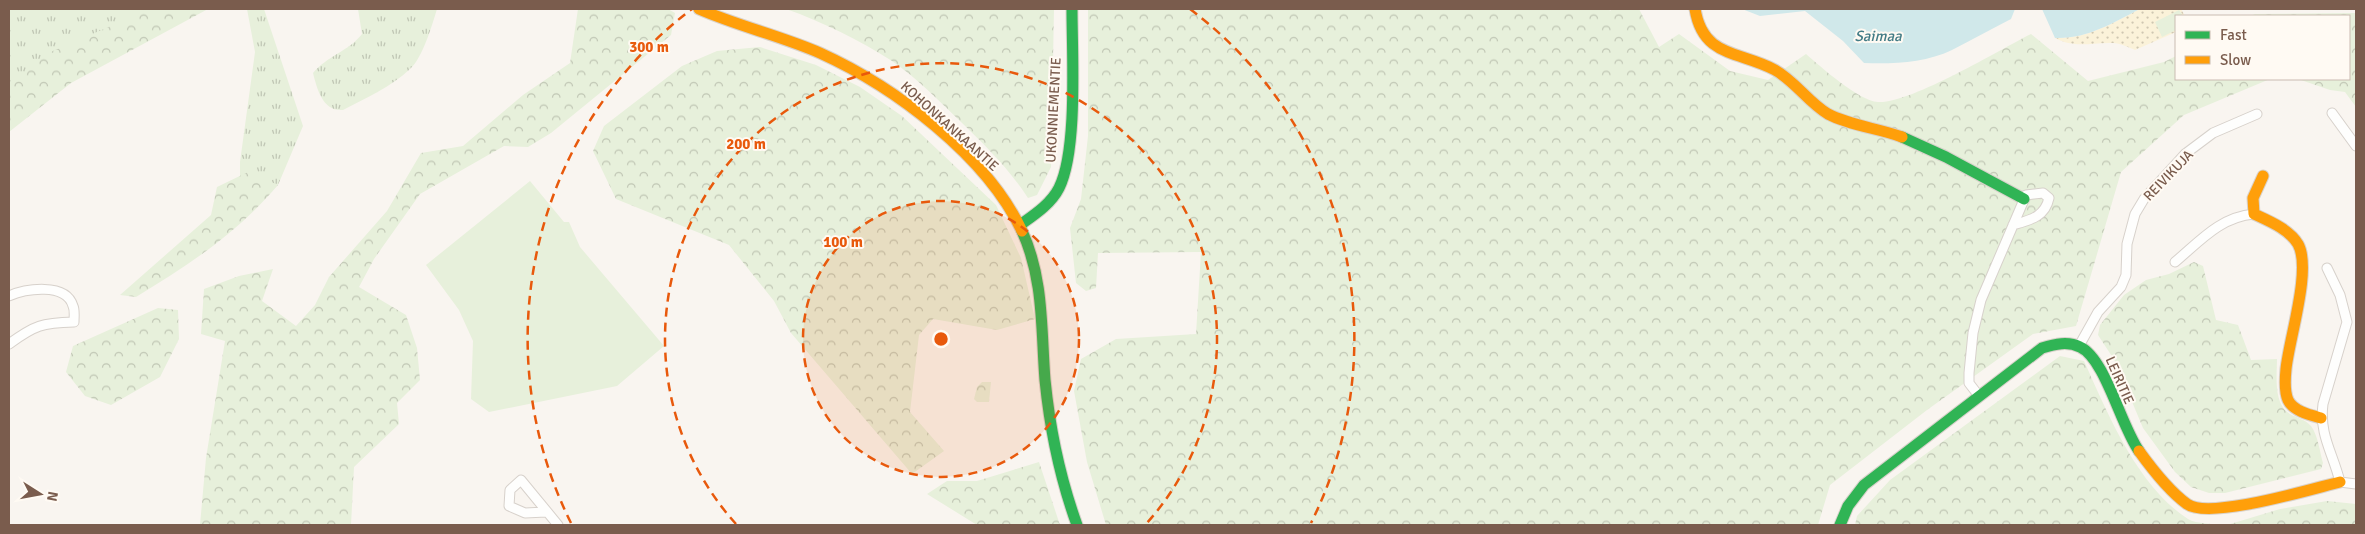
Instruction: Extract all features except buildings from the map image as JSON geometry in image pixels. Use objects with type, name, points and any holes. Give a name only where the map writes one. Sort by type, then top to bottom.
[{"type":"street","name":"KOHONKANKAANTIE","points":[[699,9],[820,53],[850,67],[893,93],[971,162],[994,186],[1020,225],[1031,251],[1038,280],[1048,414],[1057,460],[1077,525]]},
{"type":"street","name":"UKONNIEMENTIE","points":[[1020,225],[1050,202],[1060,187],[1066,170],[1069,139],[1072,9]]},
{"type":"street","points":[[1695,9],[1699,28],[1712,43],[1730,53],[1775,70],[1797,87],[1816,107],[1831,116],[1899,137],[1967,167],[2025,197],[2043,193],[2049,198],[2047,208],[2038,217],[2013,225]]},
{"type":"street","points":[[2332,113],[2356,146]]},
{"type":"street","name":"REIVIKUJA","points":[[2079,346],[2098,312],[2121,287],[2126,274],[2127,244],[2136,214],[2144,199],[2185,154],[2213,133],[2257,114]]},
{"type":"street","points":[[2254,214],[2253,198],[2263,176]]},
{"type":"street","points":[[1979,396],[1969,383],[1973,333],[1981,300],[2025,197]]},
{"type":"street","points":[[2175,262],[2224,222],[2238,215],[2254,214],[2267,219],[2299,246],[2303,263],[2303,278],[2285,384],[2287,398],[2292,405],[2305,413],[2321,418]]},
{"type":"street","points":[[2327,268],[2340,295],[2347,322],[2323,404],[2321,418],[2323,435],[2340,482],[2356,484]]},
{"type":"street","points":[[9,296],[39,288],[68,297],[74,306],[74,322],[48,323],[34,326],[9,344]]},
{"type":"street","points":[[1840,525],[1848,506],[1864,485],[2042,348],[2062,343],[2079,346]]},
{"type":"street","name":"LEIRITIE","points":[[2079,346],[2090,351],[2096,361],[2129,437],[2153,470],[2188,505],[2200,509],[2223,509],[2340,482]]},
{"type":"street","points":[[546,512],[558,525]]},
{"type":"green space","points":[[9,9],[153,9],[9,121]]},
{"type":"green space","points":[[150,9],[208,9],[71,83],[9,132],[9,85],[46,54]]},
{"type":"green space","points":[[247,9],[264,9],[303,126],[278,185],[240,179],[240,162],[255,52]]},
{"type":"green space","points":[[358,9],[437,9],[423,49],[410,69],[378,92],[343,110],[336,110],[330,107],[322,98],[313,73],[325,62],[351,45],[362,34]]},
{"type":"green space","points":[[578,9],[668,9],[675,13],[671,35],[551,133],[528,147],[504,146],[420,194],[374,259],[359,287],[406,315],[417,348],[420,380],[397,403],[399,424],[354,467],[351,525],[200,525],[206,458],[225,341],[201,334],[204,289],[239,276],[273,269],[262,301],[296,326],[315,305],[329,277],[387,211],[421,153],[463,146],[523,95],[570,63]]},
{"type":"green space","points":[[786,9],[1054,9],[1051,167],[1037,195],[1028,198],[1013,177],[988,149],[928,90],[892,61],[840,32]]},
{"type":"green space","points":[[1088,9],[1609,9],[1610,11],[1612,9],[1639,9],[1659,47],[1679,34],[1730,71],[1768,80],[1806,54],[1851,90],[1878,102],[1892,100],[1932,86],[2031,34],[2088,81],[2164,62],[2175,56],[2175,80],[2268,80],[2184,115],[2121,172],[2076,326],[2033,334],[1927,410],[1830,485],[1818,525],[1106,525],[1087,462],[1074,391],[1081,359],[1116,339],[1196,334],[1201,252],[1098,253],[1096,288],[1086,291],[1076,283],[1070,228],[1081,199],[1088,136]]},
{"type":"green space","points":[[2179,10],[2182,15],[2175,15],[2175,30],[2162,37],[2155,22]]},
{"type":"green space","points":[[2356,13],[2356,107],[2345,92],[2330,90],[2301,80],[2350,80],[2350,15],[2252,15]]},
{"type":"green space","points":[[760,47],[816,65],[860,87],[902,116],[996,205],[1021,258],[1035,319],[997,330],[933,319],[919,335],[910,412],[944,451],[912,474],[791,333],[774,301],[729,245],[616,199],[593,151],[604,126],[682,66],[717,51]]},
{"type":"green space","points":[[248,172],[278,185],[246,219],[194,260],[136,297],[120,295],[211,215],[217,187]]},
{"type":"green space","points":[[530,181],[564,222],[569,222],[580,247],[664,346],[617,386],[489,412],[471,399],[473,341],[459,310],[426,265]]},
{"type":"green space","points":[[2194,262],[2203,266],[2216,320],[2238,325],[2251,360],[2277,359],[2278,397],[2281,404],[2290,414],[2311,426],[2317,439],[2323,463],[2321,469],[2225,493],[2209,493],[2191,487],[2175,472],[2143,428],[2115,361],[2098,335],[2100,325],[2124,295],[2146,280],[2169,274]]},
{"type":"green space","points":[[158,308],[178,310],[179,339],[160,377],[111,405],[85,396],[66,372],[73,346]]},
{"type":"green space","points":[[2060,356],[2084,361],[2126,448],[2154,488],[2170,505],[2191,521],[2225,525],[1855,525],[1857,516],[1890,480]]},
{"type":"green space","points":[[982,382],[991,382],[989,402],[977,402],[974,399],[977,387]]},
{"type":"green space","points":[[1039,462],[1060,525],[977,525],[927,494],[947,481],[977,481]]},
{"type":"green space","points":[[2327,501],[2356,504],[2356,525],[2227,525],[2280,509]]},
{"type":"sand","points":[[2140,9],[2181,9],[2184,15],[2175,15],[2175,32],[2135,50],[2116,43],[2077,44],[2055,38],[2078,36],[2110,25]]},
{"type":"water","name":"Saimaa","points":[[1742,9],[2015,9],[2011,19],[1931,58],[1897,63],[1864,63],[1843,41],[1805,11],[1760,16]]},
{"type":"water","points":[[2042,9],[2140,9],[2110,25],[2089,33],[2067,38],[2055,38]]},
{"type":"traffic: fast","points":[[1020,225],[1052,199],[1059,188],[1065,171],[1069,150],[1073,101],[1072,9]]},
{"type":"traffic: fast","points":[[1902,137],[1946,157],[2024,199]]},
{"type":"traffic: fast","points":[[1022,231],[1029,249],[1038,286],[1045,380],[1053,435],[1061,472],[1077,525]]},
{"type":"traffic: fast","points":[[1840,525],[1848,506],[1864,485],[2042,348],[2052,345],[2071,344],[2080,347],[2089,354],[2105,378],[2132,440],[2139,451]]},
{"type":"traffic: slow","points":[[699,9],[820,53],[878,84],[936,126],[962,150],[986,176],[1006,203],[1022,231]]},
{"type":"traffic: slow","points":[[1695,9],[1699,25],[1706,37],[1715,45],[1725,51],[1775,70],[1828,114],[1902,137]]},
{"type":"traffic: slow","points":[[2263,176],[2253,198],[2254,214],[2289,234],[2298,244],[2302,255],[2301,287],[2286,369],[2285,385],[2287,396],[2290,404],[2298,410],[2321,418]]},
{"type":"traffic: slow","points":[[2139,451],[2174,493],[2187,504],[2199,508],[2237,506],[2261,502],[2340,482]]}]
